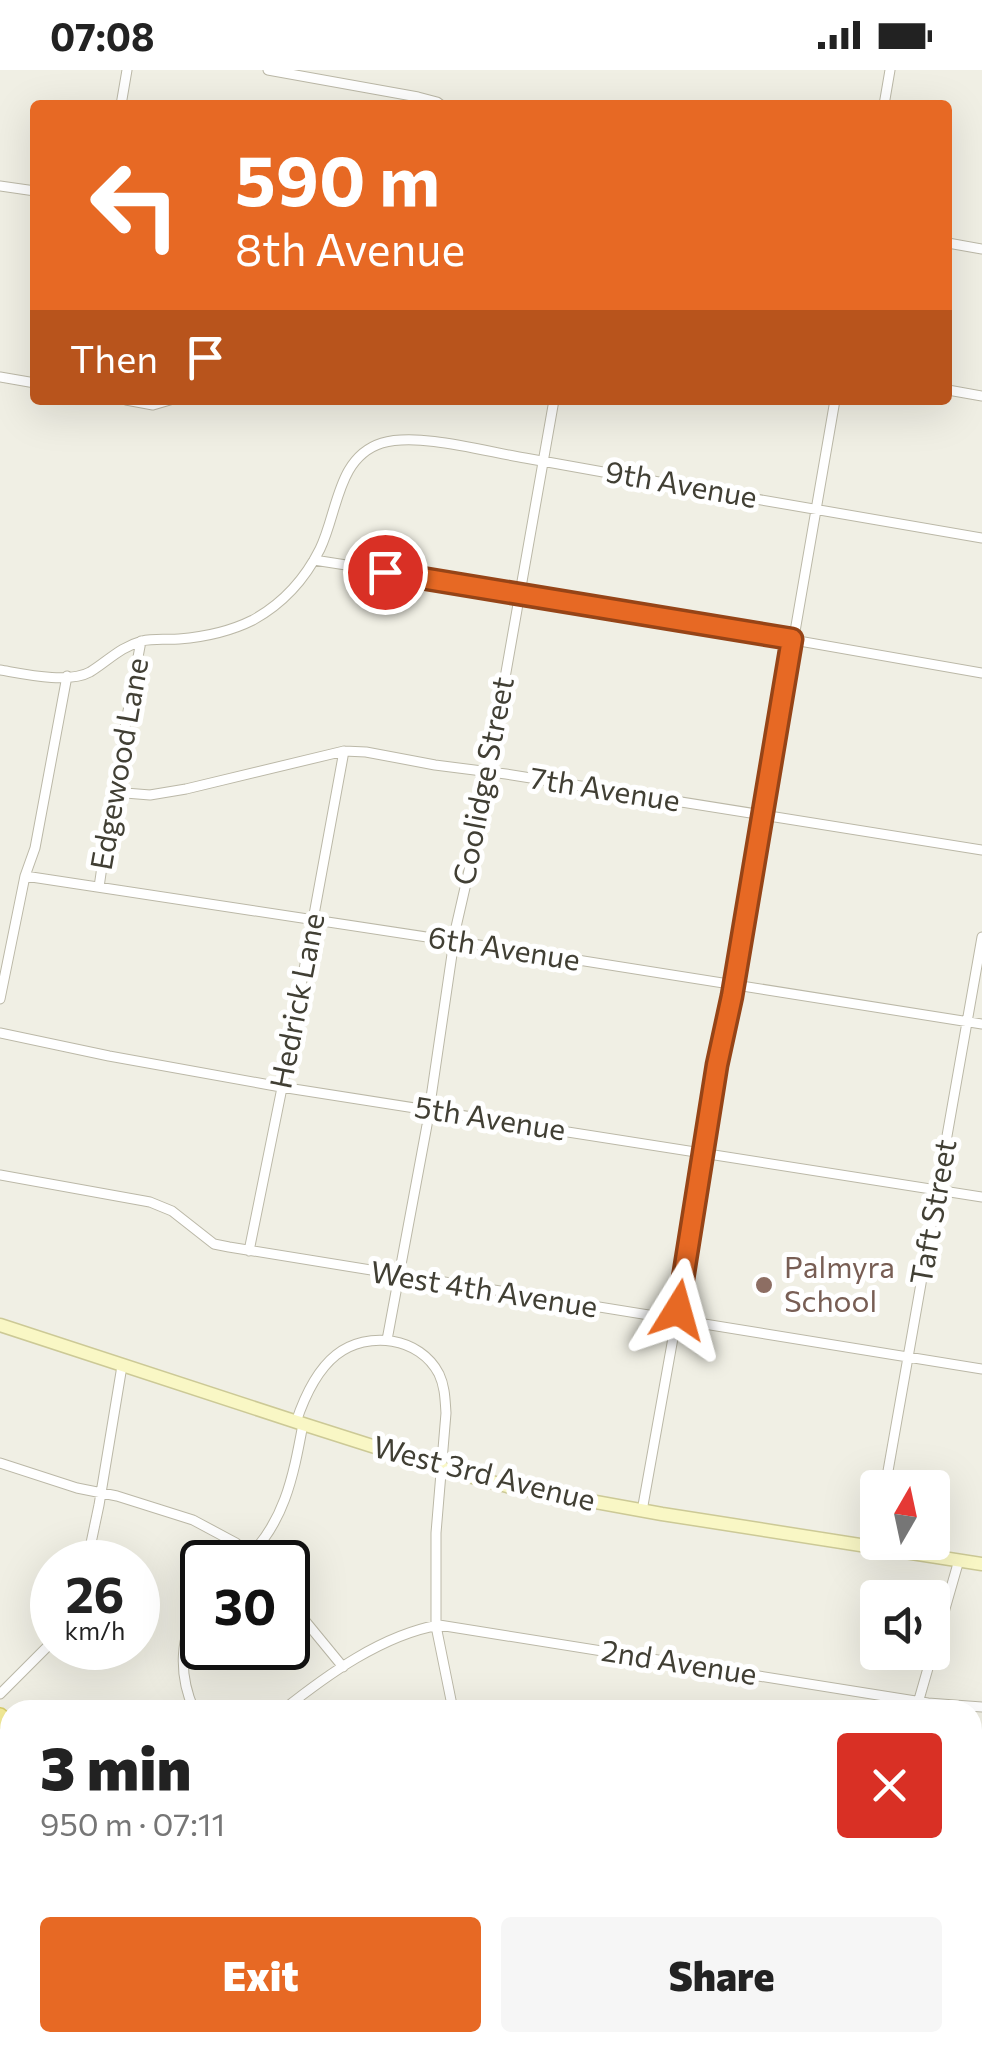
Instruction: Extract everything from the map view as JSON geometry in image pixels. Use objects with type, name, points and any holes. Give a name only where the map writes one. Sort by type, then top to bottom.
[{"type":"street","points":[[122,100],[127,70]]},
{"type":"street","points":[[268,70],[429,100]]},
{"type":"street","points":[[885,100],[890,70]]},
{"type":"street","points":[[0,186],[30,190]]},
{"type":"street","points":[[952,244],[982,249]]},
{"type":"street","points":[[0,376],[30,382]]},
{"type":"street","points":[[952,391],[982,396]]},
{"type":"street","name":"Coolidge Street","points":[[387,1340],[429,1110],[453,942],[478,831],[553,405]]},
{"type":"street","points":[[642,1511],[834,405]]},
{"type":"street","name":"9th Avenue","points":[[314,560],[348,471],[358,456],[379,444],[410,440],[982,538]]},
{"type":"street","points":[[0,670],[39,677],[85,674],[118,650],[141,642],[198,636],[238,626],[280,600],[314,560],[982,673]]},
{"type":"street","name":"Edgewood Lane","points":[[99,887],[141,642]]},
{"type":"street","points":[[0,999],[25,876],[35,848],[67,676]]},
{"type":"street","name":"7th Avenue","points":[[113,792],[150,795],[186,790],[344,751],[366,752],[982,850]]},
{"type":"street","name":"Hedrick Lane","points":[[249,1251],[344,751]]},
{"type":"street","name":"6th Avenue","points":[[25,876],[982,1024]]},
{"type":"street","points":[[0,929],[13,932]]},
{"type":"street","name":"Taft Street","points":[[888,1470],[982,937]]},
{"type":"street","name":"5th Avenue","points":[[0,1033],[282,1087],[982,1197]]},
{"type":"street","name":"West 4th Avenue","points":[[0,1175],[150,1202],[172,1211],[214,1244],[249,1251],[982,1370]]},
{"type":"street","name":"West 3rd Avenue","points":[[0,1324],[299,1423],[506,1486],[860,1544]]},
{"type":"street","points":[[263,1540],[283,1507],[299,1423],[312,1384],[337,1354],[364,1343],[387,1340],[418,1351],[438,1372],[445,1395],[435,1565],[436,1626],[452,1700]]},
{"type":"street","points":[[91,1540],[122,1366]]},
{"type":"street","points":[[0,1463],[180,1516],[231,1540]]},
{"type":"street","name":"West 3rd Avenue","points":[[950,1559],[982,1564]]},
{"type":"street","points":[[919,1700],[959,1560]]},
{"type":"street","points":[[310,1626],[344,1667]]},
{"type":"street","points":[[295,1700],[396,1638],[436,1626]]},
{"type":"street","name":"2nd Avenue","points":[[436,1626],[552,1642],[883,1700]]},
{"type":"street","points":[[0,1694],[30,1664]]},
{"type":"street","points":[[184,1670],[190,1700]]},
{"type":"place","name":"Palmyra School","points":[[764,1285]]},
{"type":"route","points":[[385,572],[792,639],[678,1310]]}]
